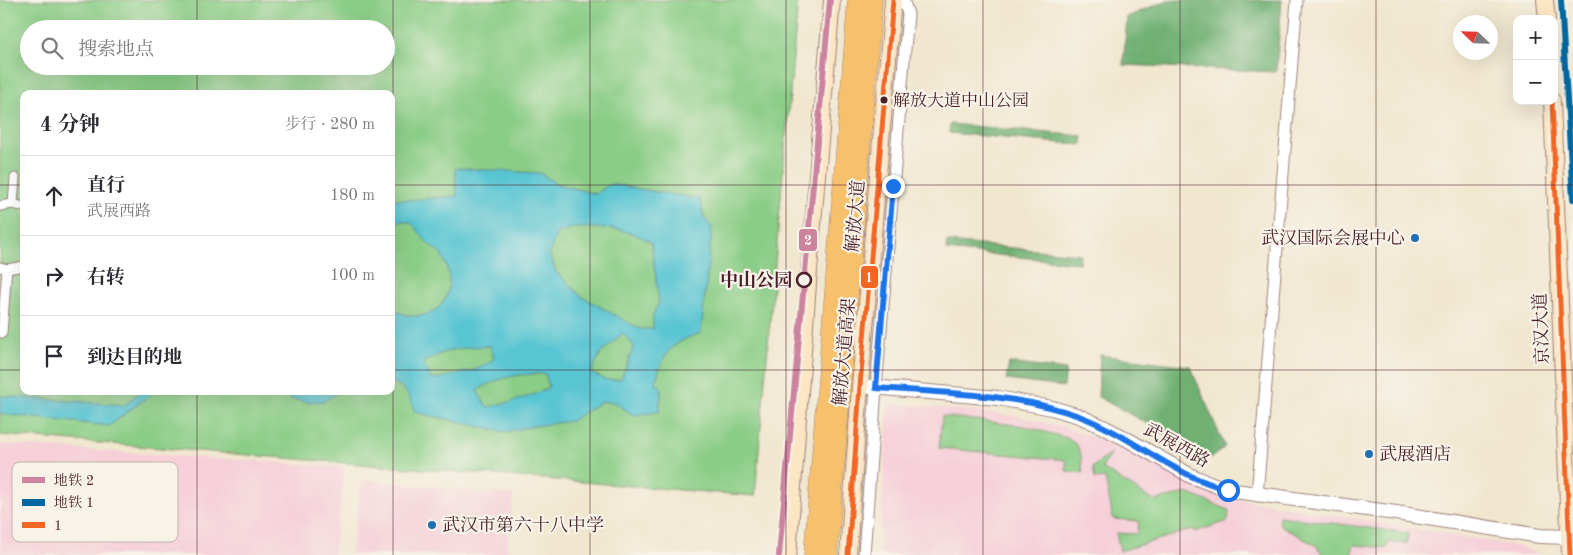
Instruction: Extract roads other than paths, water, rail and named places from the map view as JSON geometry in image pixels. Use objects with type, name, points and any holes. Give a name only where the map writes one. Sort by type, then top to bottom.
[{"type":"main road","points":[[788,555],[809,270],[832,0]]},
{"type":"main road","name":"解放大道高架","points":[[813,555],[858,0]]},
{"type":"main road","name":"解放大道高架","points":[[828,555],[873,0]]},
{"type":"main road","name":"解放大道","points":[[848,555],[868,387],[894,0]]},
{"type":"main road","points":[[1545,0],[1546,15]]},
{"type":"main road","name":"京汉大道","points":[[1552,105],[1570,484],[1570,555]]},
{"type":"street","points":[[864,555],[868,387],[908,14],[903,0]]},
{"type":"street","points":[[1257,496],[1297,0]]},
{"type":"street","points":[[13,204],[15,178]]},
{"type":"street","points":[[0,206],[13,204],[20,206]]},
{"type":"street","points":[[2,333],[4,268],[20,266]]},
{"type":"street","name":"武展西路","points":[[868,387],[998,398],[1052,408],[1079,416],[1101,426],[1191,476],[1228,490],[1257,496],[1396,513],[1540,536],[1569,537]]},
{"type":"water","points":[[455,168],[540,173],[557,184],[596,194],[610,184],[700,199],[704,217],[712,228],[701,333],[675,345],[665,356],[658,372],[656,383],[662,388],[659,412],[633,415],[614,402],[601,402],[571,421],[505,432],[415,412],[404,390],[395,384],[395,310],[404,314],[417,316],[428,314],[438,308],[444,300],[448,289],[449,276],[441,255],[425,240],[415,227],[408,222],[395,222],[395,199],[411,200],[457,196]],"holes":[[[572,228],[613,229],[631,233],[651,242],[659,302],[653,315],[653,329],[640,329],[581,296],[556,272],[549,253],[557,233]],[[623,333],[634,346],[621,379],[606,380],[591,373],[600,354]],[[490,346],[494,359],[478,369],[432,380],[423,363],[447,352],[464,348]],[[545,374],[549,387],[519,400],[487,407],[477,391],[501,379],[519,375]]]},
{"type":"water","points":[[136,395],[150,395],[109,426],[0,414],[0,396],[125,405]]},
{"type":"water","points":[[286,395],[334,395],[324,401],[308,402],[291,399]]},
{"type":"metro line","name":"2","points":[[779,555],[830,0]]},
{"type":"metro line","name":"1","points":[[1561,0],[1573,199]]},
{"type":"place","name":"解放大道中山公园","points":[[884,100]]},
{"type":"place","name":"武汉国际会展中心","points":[[1415,238]]},
{"type":"place","name":"中山公园","points":[[804,280]]},
{"type":"place","name":"武展酒店","points":[[1369,454]]},
{"type":"place","name":"武汉市第六十八中学","points":[[432,525]]}]
